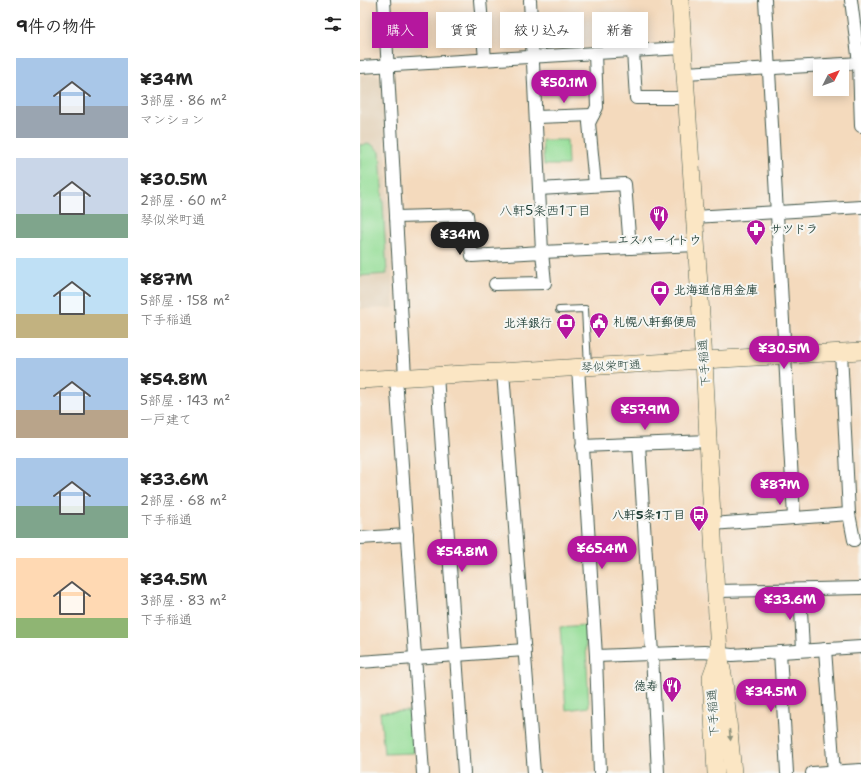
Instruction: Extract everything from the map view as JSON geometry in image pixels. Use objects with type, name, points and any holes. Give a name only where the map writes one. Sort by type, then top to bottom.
[{"type":"main road","name":"下手稲通","points":[[680,0],[709,441],[719,655],[724,680],[733,773]]},
{"type":"main road","name":"琴似栄町通","points":[[360,380],[861,351]]},
{"type":"main road","name":"下手稲通","points":[[716,773],[711,677],[719,655]]},
{"type":"street","points":[[384,0],[396,217],[400,377],[407,535],[423,773]]},
{"type":"street","points":[[480,0],[485,59]]},
{"type":"street","points":[[495,284],[545,283],[542,252],[530,0]]},
{"type":"street","points":[[765,0],[794,517]]},
{"type":"street","points":[[851,0],[860,63],[861,126]]},
{"type":"street","points":[[360,67],[683,48]]},
{"type":"street","points":[[633,51],[636,98],[686,98]]},
{"type":"street","points":[[594,185],[590,123],[597,107],[595,53]]},
{"type":"street","points":[[685,73],[860,63]]},
{"type":"street","points":[[536,117],[593,115]]},
{"type":"street","points":[[539,189],[625,184],[630,248]]},
{"type":"street","points":[[694,217],[861,207]]},
{"type":"street","points":[[396,217],[467,215],[472,256],[696,245]]},
{"type":"street","points":[[841,352],[849,514],[854,540]]},
{"type":"street","points":[[583,367],[582,446],[596,656],[600,773]]},
{"type":"street","points":[[504,372],[534,773]]},
{"type":"street","points":[[437,375],[464,773]]},
{"type":"street","points":[[582,446],[709,441]]},
{"type":"street","points":[[639,444],[658,773]]},
{"type":"street","points":[[712,524],[849,514]]},
{"type":"street","points":[[360,538],[407,535]]},
{"type":"street","points":[[716,591],[861,588]]},
{"type":"street","points":[[800,590],[803,650]]},
{"type":"street","points":[[596,656],[704,652],[719,655],[861,647]]},
{"type":"street","points":[[825,649],[834,772]]},
{"type":"street","points":[[360,662],[525,650]]},
{"type":"street","points":[[780,652],[787,773]]},
{"type":"street","points":[[812,773],[861,770]]},
{"type":"lane","points":[[559,310],[585,309],[583,367]]},
{"type":"shaded area","points":[[376,74],[382,79],[394,308],[360,309],[360,75]]},
{"type":"green space","points":[[542,140],[567,140],[568,165],[544,165]]},
{"type":"green space","points":[[371,144],[380,152],[387,274],[360,276],[360,145]]},
{"type":"green space","points":[[585,625],[589,707],[566,710],[560,627]]},
{"type":"green space","points":[[411,711],[414,753],[384,754],[380,712]]},
{"type":"place","name":"エスパーイトウ","points":[[659,232]]},
{"type":"place","name":"サツドラ","points":[[756,246]]},
{"type":"place","name":"北海道信用金庫","points":[[660,307]]},
{"type":"place","name":"札幌八軒郵便局","points":[[599,339]]},
{"type":"place","name":"北洋銀行","points":[[566,340]]},
{"type":"place","name":"八軒5条1丁目","points":[[699,532]]},
{"type":"place","name":"徳寿","points":[[672,703]]},
{"type":"district","name":"八軒5条西1丁目","points":[[545,210]]}]
